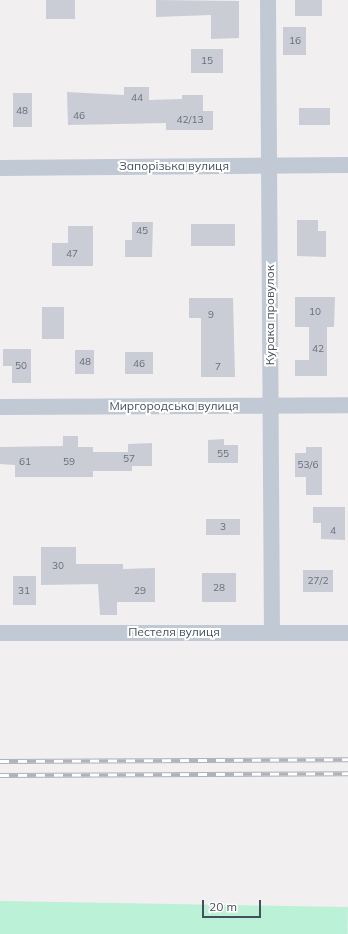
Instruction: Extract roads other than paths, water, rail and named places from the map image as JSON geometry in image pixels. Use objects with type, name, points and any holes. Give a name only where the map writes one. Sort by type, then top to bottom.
[{"type":"street","name":"Курака провулок","points":[[268,0],[272,631]]},
{"type":"street","name":"Запорізька вулиця","points":[[0,168],[348,165]]},
{"type":"street","name":"Миргородська вулиця","points":[[0,407],[348,405]]},
{"type":"street","name":"Пестеля вулиця","points":[[0,633],[272,631],[348,632]]},
{"type":"railway","points":[[0,761],[348,759]]},
{"type":"railway","points":[[0,775],[348,773]]}]
